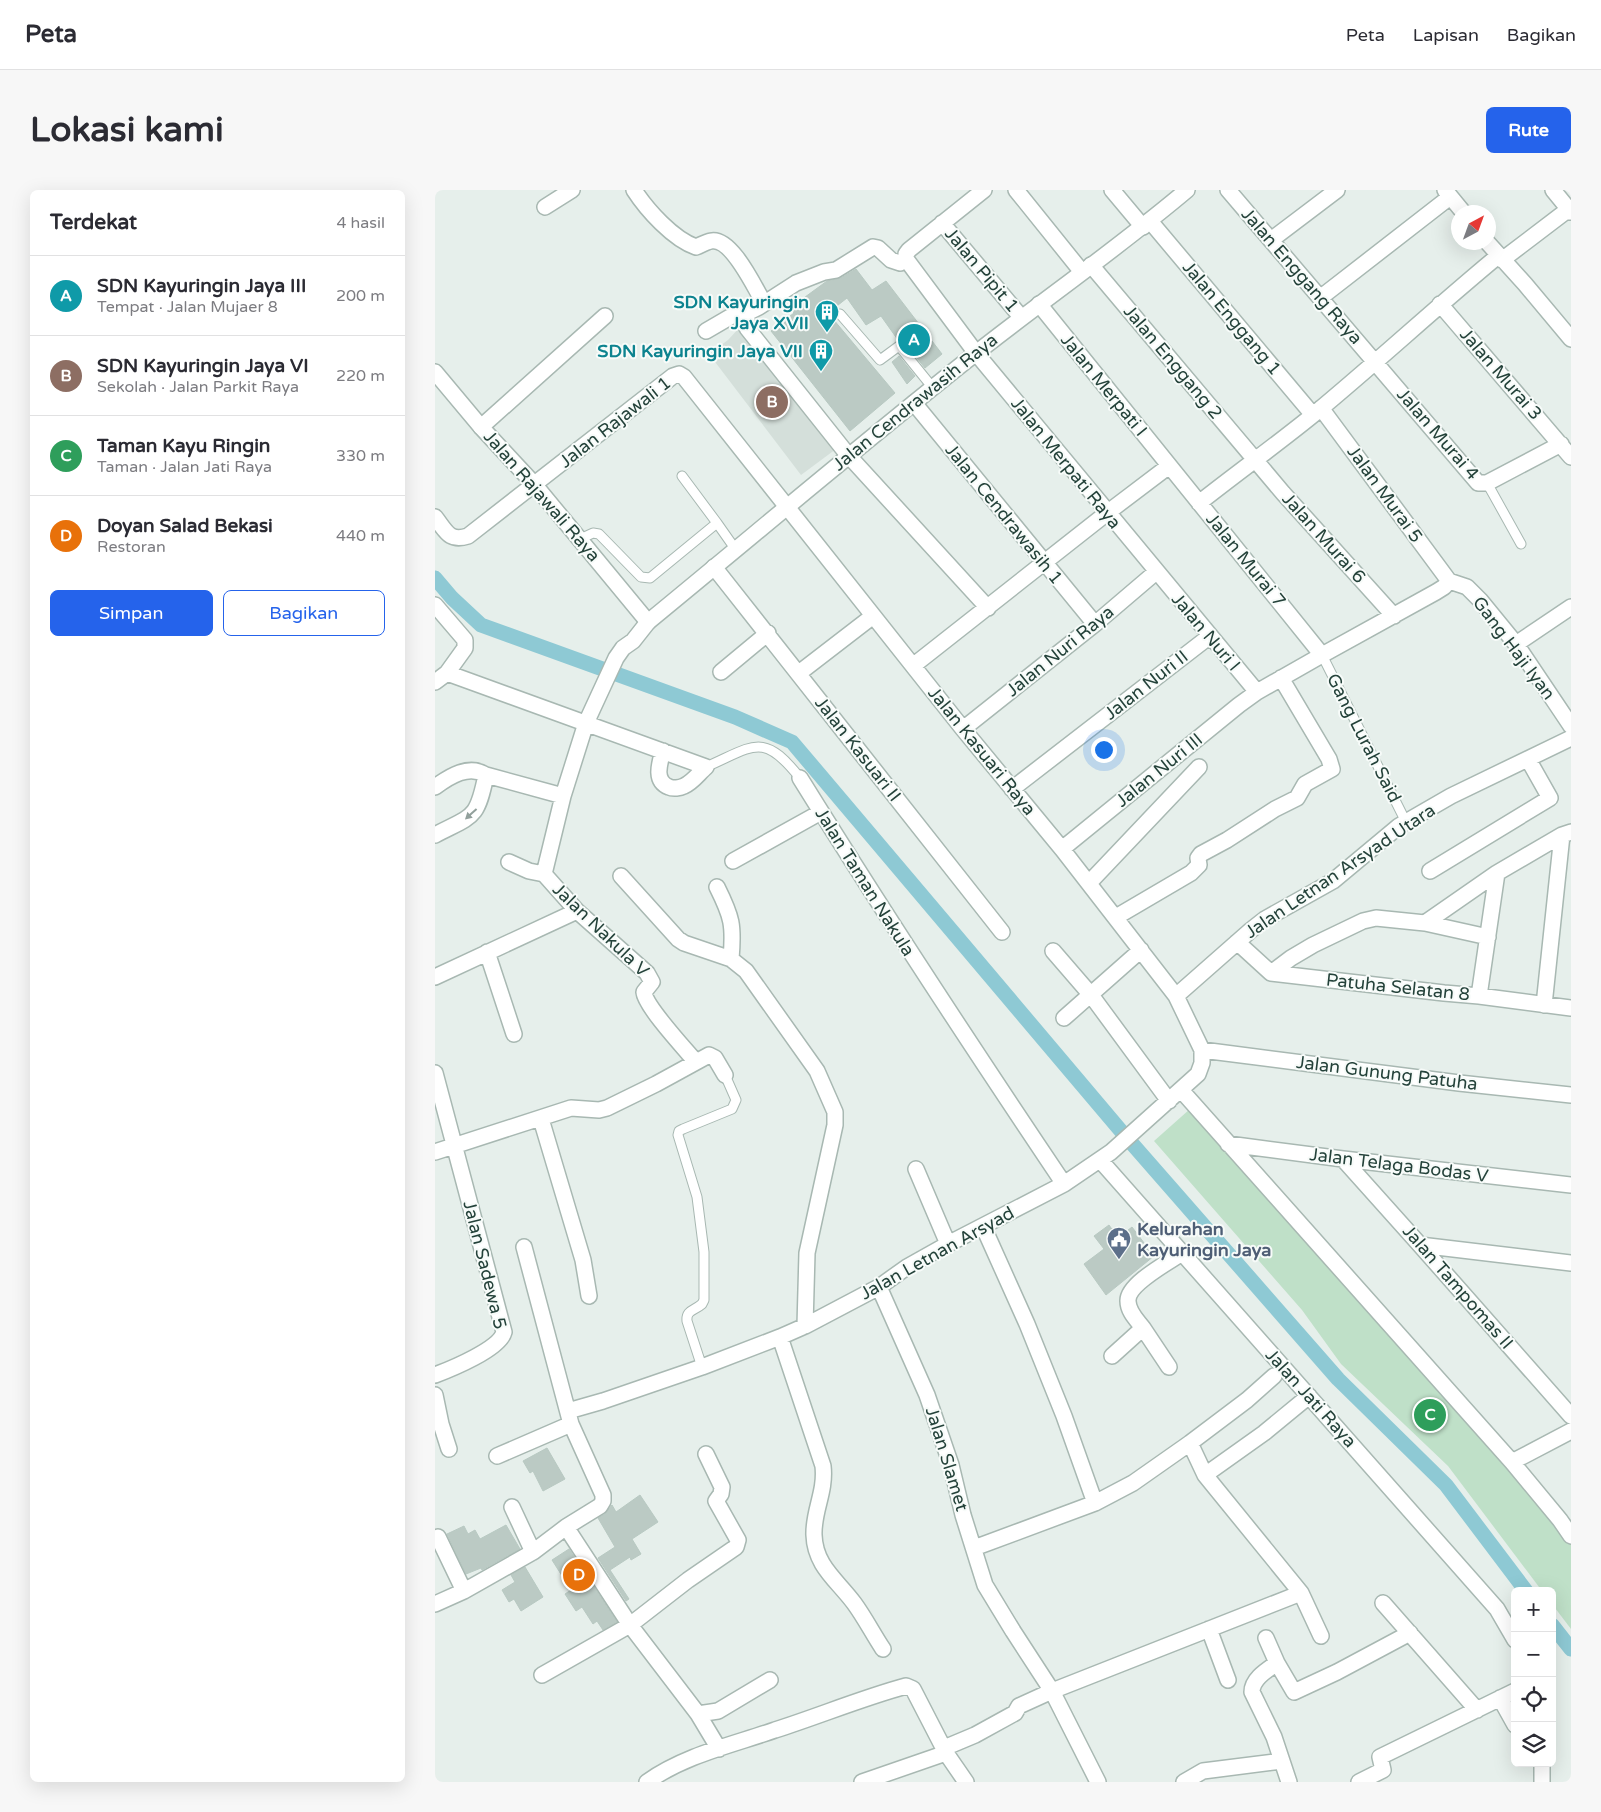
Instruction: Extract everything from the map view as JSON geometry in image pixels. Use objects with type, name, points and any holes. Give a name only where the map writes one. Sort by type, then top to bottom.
[{"type":"street","points":[[545,207],[572,190]]},
{"type":"street","points":[[634,190],[646,209],[685,243],[696,247],[712,240],[727,247],[733,253],[760,296],[759,307]]},
{"type":"street","points":[[984,190],[909,250],[906,254],[906,260],[900,263],[891,260],[878,248],[873,247],[836,270],[796,283],[747,313],[747,328],[848,455],[988,608]]},
{"type":"street","name":"Jalan Enggang 2","points":[[1016,190],[1255,459]]},
{"type":"street","name":"Jalan Enggang 1","points":[[1112,190],[1147,224],[1317,412]]},
{"type":"street","name":"Jalan Cendrawasih Raya","points":[[616,658],[648,622],[789,507],[848,455],[1021,317],[1147,224],[1187,190]]},
{"type":"street","name":"Jalan Enggang Raya","points":[[1228,190],[1376,362]]},
{"type":"street","points":[[1271,240],[1337,190]]},
{"type":"street","points":[[1199,503],[1317,412],[1440,304],[1500,258],[1570,211],[1553,190]]},
{"type":"street","points":[[1320,298],[1448,194],[1457,205]]},
{"type":"street","name":"Jalan Pipit 1","points":[[942,223],[1021,317]]},
{"type":"street","points":[[1494,250],[1571,339]]},
{"type":"street","name":"Jalan Merpati Raya","points":[[906,260],[976,353],[1156,572]]},
{"type":"street","name":"Jalan Merpati I","points":[[1039,304],[1169,466]]},
{"type":"street","name":"Jalan Murai 3","points":[[1440,304],[1571,457]]},
{"type":"street","points":[[706,331],[736,314],[759,307]]},
{"type":"street","points":[[481,427],[605,316]]},
{"type":"street","name":"Jalan Murai 4","points":[[1376,362],[1478,483],[1487,483],[1561,444]]},
{"type":"street","name":"Jalan Rajawali Raya","points":[[435,372],[481,427],[535,484],[648,622]]},
{"type":"street","name":"Jalan Rajawali 1","points":[[535,484],[673,376],[679,374],[685,377],[789,507]]},
{"type":"street","name":"Jalan Cendrawasih 1","points":[[914,403],[1095,624]]},
{"type":"street","name":"Jalan Murai 5","points":[[1317,412],[1449,581]]},
{"type":"street","name":"Jalan Murai 6","points":[[1255,459],[1394,616]]},
{"type":"street","points":[[914,666],[1169,466]]},
{"type":"street","name":"Jalan Murai 7","points":[[1169,466],[1322,654]]},
{"type":"street","points":[[435,517],[451,536],[457,539],[468,536],[535,484]]},
{"type":"street","name":"Jalan Kasuari Raya","points":[[789,507],[963,729],[1116,917],[1176,996]]},
{"type":"street","name":"Jalan Kasuari II","points":[[714,567],[768,633],[1002,932]]},
{"type":"street","name":"Jalan Nuri Raya","points":[[963,729],[1095,624],[1156,572]]},
{"type":"street","name":"Jalan Nuri I","points":[[1156,572],[1257,692]]},
{"type":"street","name":"Jalan Nuri III","points":[[1062,849],[1257,692],[1441,589],[1449,581]]},
{"type":"street","name":"Gang Haji Iyan","points":[[1449,581],[1467,586],[1516,644],[1571,726]]},
{"type":"street","points":[[435,605],[465,640],[466,644],[447,673],[435,682]]},
{"type":"street","points":[[1516,644],[1571,607]]},
{"type":"street","points":[[799,674],[873,616]]},
{"type":"street","points":[[721,672],[768,633]]},
{"type":"street","name":"Jalan Nuri II","points":[[1012,789],[1210,636]]},
{"type":"street","name":"Jalan Nakula V","points":[[616,658],[587,723],[563,796],[544,874],[577,911],[647,973],[652,982],[644,994],[660,1018],[696,1062]]},
{"type":"street","points":[[447,673],[587,723],[663,751],[706,767],[684,786],[671,788],[662,782],[659,776],[663,751]]},
{"type":"street","points":[[1116,917],[1191,873],[1199,865],[1198,858],[1201,854],[1297,798],[1305,784],[1332,769],[1329,760],[1281,678]]},
{"type":"street","name":"Jalan Letnan Arsyad Utara","points":[[1176,996],[1265,919],[1333,881],[1387,835],[1406,822],[1451,796],[1571,738]]},
{"type":"street","points":[[1429,872],[1550,798],[1528,758]]},
{"type":"street","points":[[1089,883],[1199,768]]},
{"type":"street","points":[[435,787],[465,770],[478,770],[486,776],[563,796]]},
{"type":"street","points":[[435,835],[471,816],[477,810],[481,801],[486,776]]},
{"type":"street","name":"Jalan Taman Nakula","points":[[800,778],[942,1002],[1064,1184]]},
{"type":"street","points":[[733,861],[821,812]]},
{"type":"street","points":[[1425,923],[1497,873],[1566,834]]},
{"type":"street","points":[[1544,1005],[1566,834]]},
{"type":"street","points":[[509,862],[529,871],[544,874]]},
{"type":"street","points":[[1479,996],[1497,873]]},
{"type":"street","points":[[621,876],[678,939],[684,943],[731,959],[746,971],[817,1071],[835,1112],[835,1125],[807,1253],[805,1326]]},
{"type":"street","points":[[717,887],[729,911],[733,925],[731,959]]},
{"type":"street","points":[[435,977],[577,911]]},
{"type":"street","points":[[1237,942],[1271,974],[1291,958],[1313,945],[1363,921],[1376,918],[1425,923],[1488,937]]},
{"type":"street","points":[[1064,1018],[1141,950]]},
{"type":"street","points":[[1053,951],[1091,995],[1169,1101]]},
{"type":"street","points":[[487,952],[514,1034]]},
{"type":"street","name":"Patuha Selatan 8","points":[[1271,974],[1479,996],[1571,1008]]},
{"type":"street","points":[[1176,996],[1202,1050]]},
{"type":"street","name":"Jalan Letnan Arsyad","points":[[497,1456],[603,1401],[702,1367],[805,1326],[879,1287],[907,1267],[948,1244],[1064,1184],[1105,1156],[1181,1090],[1197,1074],[1202,1063],[1202,1050]]},
{"type":"street","name":"Jalan Gunung Patuha","points":[[1202,1050],[1459,1083],[1571,1095]]},
{"type":"street","points":[[435,1152],[571,1108],[599,1110],[607,1108],[709,1056],[713,1056],[725,1075]]},
{"type":"street","points":[[435,1073],[455,1146]]},
{"type":"street","points":[[1181,1090],[1512,1462],[1565,1517],[1571,1536]]},
{"type":"street","points":[[541,1118],[583,1260],[589,1296]]},
{"type":"street","name":"Jalan Telaga Bodas V","points":[[1228,1144],[1571,1185]]},
{"type":"street","name":"Jalan Sadewa 5","points":[[435,1375],[459,1366],[493,1345],[501,1339],[503,1334],[455,1146]]},
{"type":"street","name":"Jalan Jati Raya","points":[[1105,1156],[1182,1253],[1497,1609],[1511,1633]]},
{"type":"street","name":"Jalan Tampomas II","points":[[1343,1159],[1571,1416]]},
{"type":"street","points":[[916,1170],[948,1244]]},
{"type":"street","points":[[983,1226],[1027,1324],[1064,1416],[1095,1504]]},
{"type":"street","points":[[1420,1244],[1571,1263]]},
{"type":"street","points":[[435,1604],[464,1591],[533,1552],[566,1527],[600,1506],[604,1499],[569,1417],[524,1248]]},
{"type":"street","points":[[1169,1367],[1131,1312],[1128,1302],[1130,1292],[1142,1280],[1182,1253]]},
{"type":"street","name":"Jalan Slamet","points":[[879,1287],[927,1395],[953,1473],[963,1515],[985,1585],[1052,1691],[1098,1782]]},
{"type":"street","points":[[1112,1356],[1143,1328]]},
{"type":"street","points":[[781,1337],[823,1466],[823,1486],[814,1522],[815,1549],[824,1567],[854,1603],[883,1649]]},
{"type":"street","points":[[974,1548],[1095,1504],[1133,1483],[1247,1400],[1274,1376]]},
{"type":"street","points":[[435,1395],[439,1430],[449,1449]]},
{"type":"street","points":[[1205,1474],[1264,1433],[1309,1396]]},
{"type":"street","points":[[1512,1462],[1571,1431]]},
{"type":"street","points":[[1190,1443],[1205,1474],[1301,1593],[1321,1636]]},
{"type":"street","points":[[542,1675],[630,1625],[688,1580],[733,1549],[738,1543],[716,1500],[721,1494],[722,1487],[706,1454]]},
{"type":"street","points":[[512,1507],[533,1552]]},
{"type":"street","points":[[566,1527],[630,1625],[698,1714],[715,1743]]},
{"type":"street","points":[[437,1537],[464,1591]]},
{"type":"street","points":[[863,1782],[945,1751],[1015,1713],[1019,1706],[1052,1691],[1301,1593]]},
{"type":"street","points":[[1383,1604],[1477,1710]]},
{"type":"street","points":[[1209,1629],[1228,1680]]},
{"type":"street","points":[[1267,1638],[1277,1664],[1294,1692],[1337,1672],[1409,1633]]},
{"type":"street","points":[[1277,1664],[1267,1670],[1253,1685],[1252,1690],[1274,1737],[1289,1782]]},
{"type":"street","points":[[698,1714],[718,1711],[770,1680]]},
{"type":"street","points":[[647,1782],[664,1777],[715,1743],[906,1686],[913,1689],[918,1697],[945,1751],[966,1782]]},
{"type":"street","points":[[1359,1782],[1383,1770],[1380,1757],[1511,1693]]},
{"type":"street","points":[[1500,1698],[1513,1722]]},
{"type":"street","points":[[1184,1782],[1203,1770],[1282,1761]]},
{"type":"lane","points":[[840,314],[879,360],[899,346],[933,388]]},
{"type":"lane","points":[[682,476],[736,550]]},
{"type":"lane","points":[[1487,483],[1521,544]]},
{"type":"lane","points":[[580,539],[593,533],[599,534],[641,577],[651,578],[717,523]]},
{"type":"lane","name":"Gang Lurah Said","points":[[1322,654],[1406,822]]},
{"type":"lane","name":"Jalan Taman Nakula","points":[[706,767],[753,747],[763,747],[780,755],[800,778]]},
{"type":"lane","points":[[702,1367],[687,1321],[687,1315],[688,1312],[702,1304],[704,1252],[697,1197],[678,1135],[679,1131],[683,1129],[733,1109],[736,1100],[725,1075]]},
{"type":"shaded area","points":[[740,327],[836,449],[801,475],[709,354],[728,340]]},
{"type":"green space","points":[[1190,1109],[1515,1471],[1571,1542],[1571,1629],[1556,1609],[1556,1587],[1539,1587],[1448,1466],[1341,1364],[1302,1310],[1154,1141]]},
{"type":"building","points":[[856,269],[872,290],[886,281],[942,354],[925,368],[904,342],[898,340],[881,316],[866,325],[847,298],[828,313],[895,393],[850,431],[771,331],[794,313],[790,308],[827,281],[841,278]]},
{"type":"building","points":[[899,356],[915,376],[907,384],[892,362]]},
{"type":"building","name":"Kelurahan Kayuringin Jaya","points":[[1109,1225],[1118,1238],[1132,1227],[1154,1256],[1106,1295],[1084,1264],[1104,1249],[1094,1236]]},
{"type":"building","points":[[547,1448],[565,1479],[543,1491],[533,1471],[530,1473],[523,1461]]},
{"type":"building","points":[[640,1495],[658,1522],[632,1539],[641,1554],[631,1560],[630,1557],[610,1570],[629,1599],[626,1601],[598,1558],[615,1547],[598,1518],[605,1514],[612,1505],[616,1512]]},
{"type":"building","points":[[506,1525],[520,1549],[482,1570],[481,1568],[466,1574],[447,1534],[464,1526],[468,1534],[475,1530],[480,1539]]},
{"type":"building","points":[[569,1549],[617,1622],[603,1630],[597,1621],[593,1624],[582,1607],[576,1611],[565,1594],[571,1590],[552,1560]]},
{"type":"building","points":[[525,1567],[543,1597],[521,1611],[514,1599],[509,1602],[502,1590],[515,1582],[511,1575]]},
{"type":"waterway","points":[[435,578],[452,598],[481,625],[735,717],[792,742],[1121,1131],[1338,1379],[1446,1485],[1523,1587]]},
{"type":"waterway","points":[[1556,1630],[1571,1649]]},
{"type":"place","name":"SDN Kayuringin Jaya XVII","points":[[827,333]]},
{"type":"place","name":"SDN Kayuringin Jaya III","points":[[914,340]]},
{"type":"place","name":"SDN Kayuringin Jaya VII","points":[[821,372]]},
{"type":"place","name":"SDN Kayuringin Jaya VI","points":[[772,402]]},
{"type":"place","name":"Kelurahan Kayuringin Jaya","points":[[1119,1260]]},
{"type":"place","name":"Taman Kayu Ringin","points":[[1430,1415]]},
{"type":"place","name":"Doyan Salad Bekasi","points":[[579,1575]]}]
